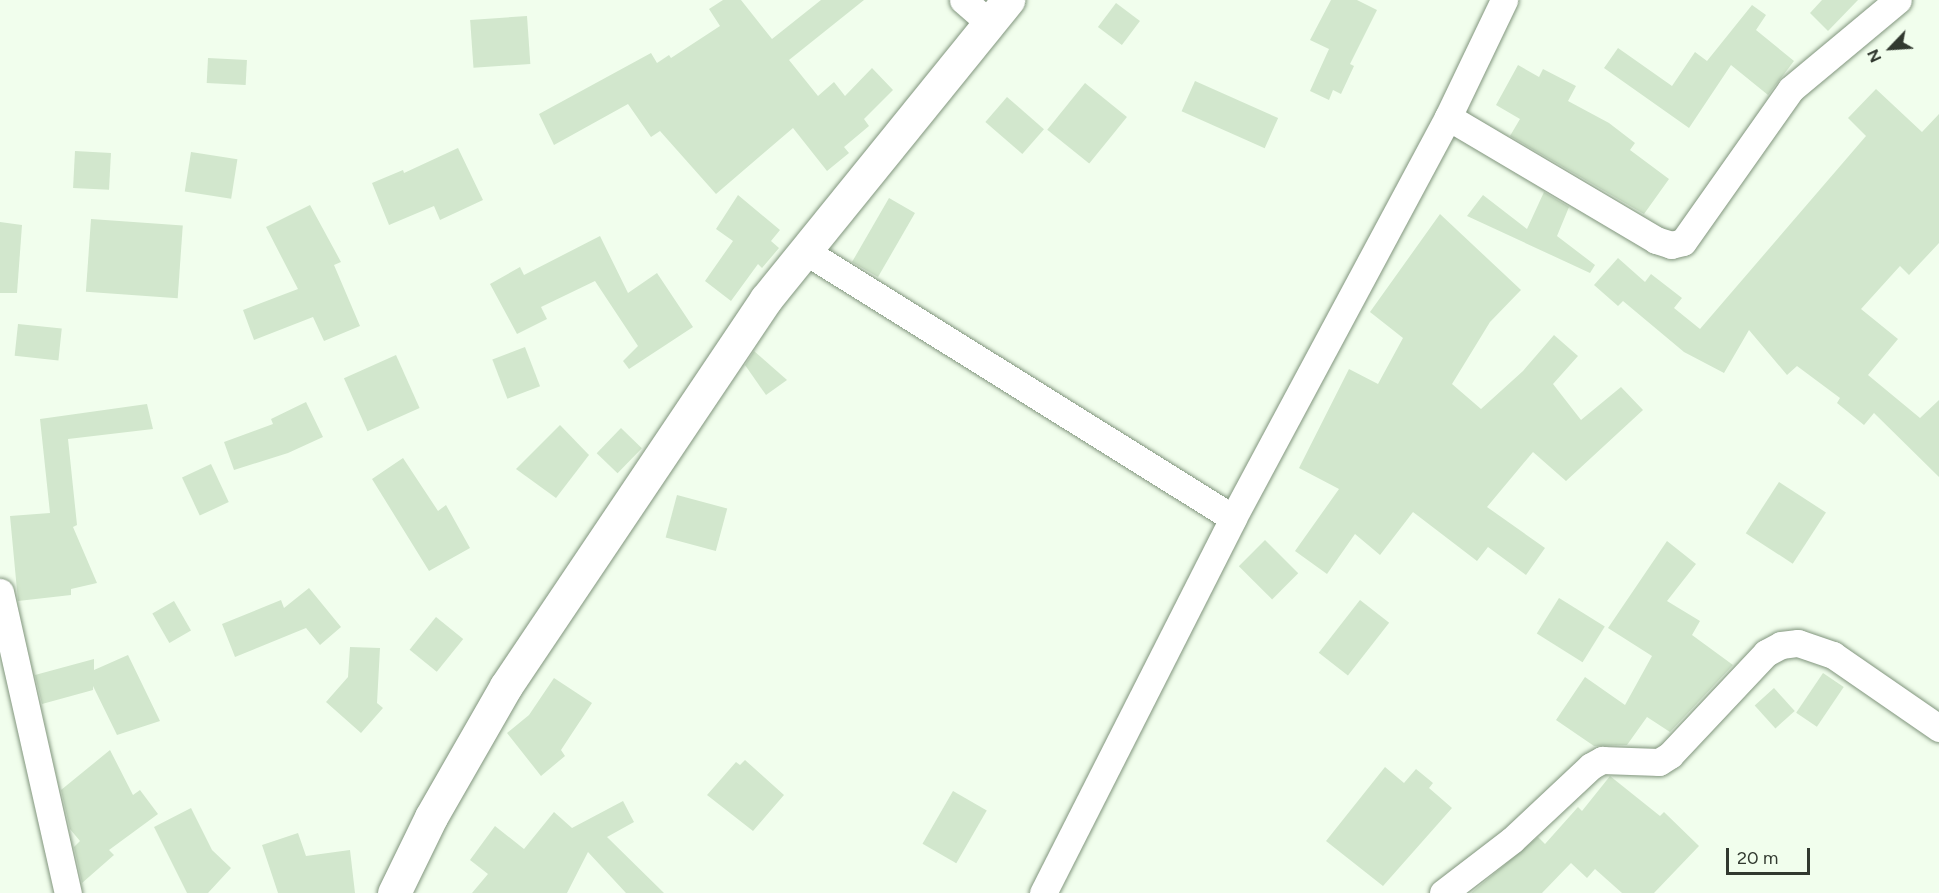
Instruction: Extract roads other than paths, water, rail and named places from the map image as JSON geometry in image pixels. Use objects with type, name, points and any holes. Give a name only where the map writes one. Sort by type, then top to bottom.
[{"type":"street","points":[[394,893],[431,817],[507,686],[766,299],[999,12],[963,0]]},
{"type":"street","points":[[1043,893],[1233,518],[1448,117],[1503,0]]},
{"type":"street","points":[[1448,117],[1656,240],[1671,245],[1683,242],[1791,89],[1898,0]]},
{"type":"street","points":[[806,251],[1233,518]]},
{"type":"street","points":[[0,592],[68,893]]},
{"type":"street","points":[[1443,893],[1512,840],[1591,766],[1602,760],[1659,762],[1670,755],[1766,653],[1781,645],[1798,643],[1833,655],[1939,728]]}]
